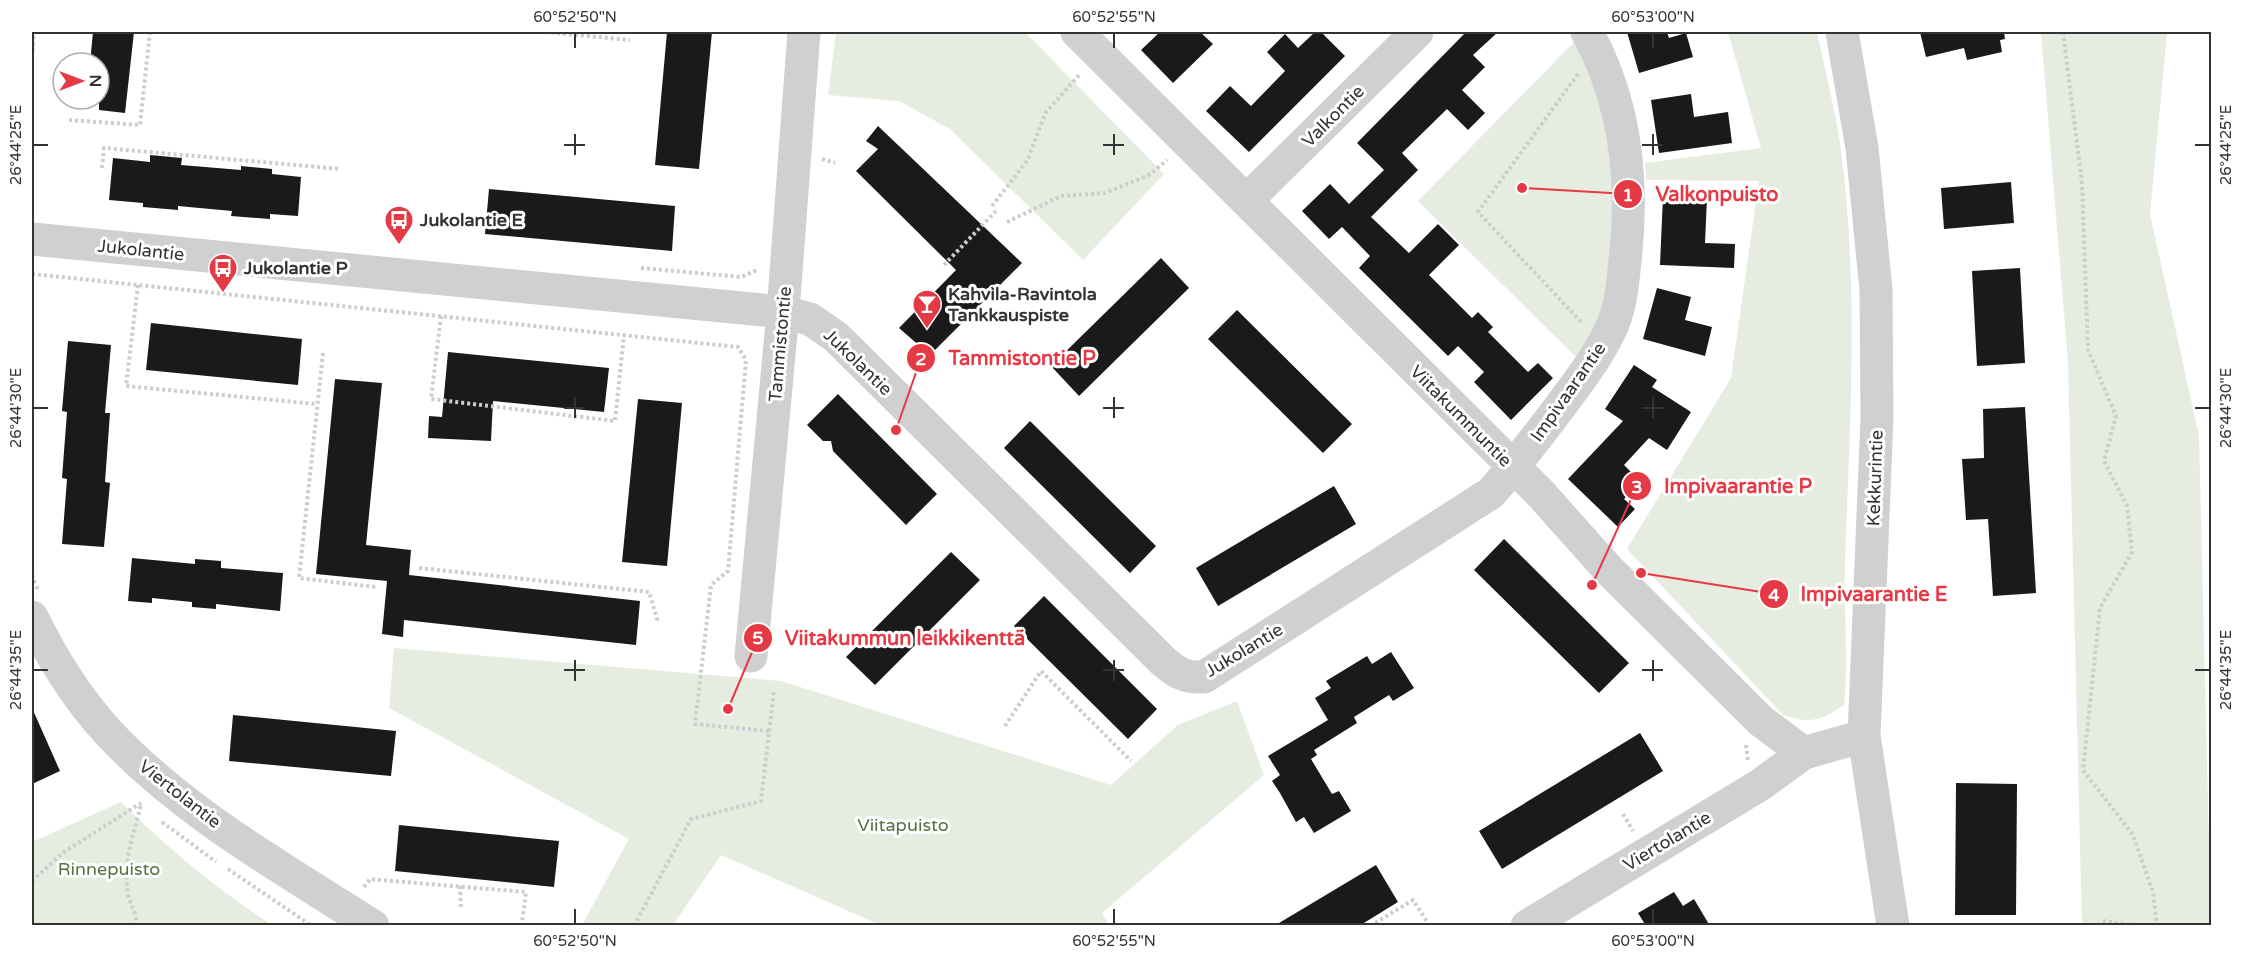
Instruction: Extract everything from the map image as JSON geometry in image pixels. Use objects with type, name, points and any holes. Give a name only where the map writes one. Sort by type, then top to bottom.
[{"type":"street","name":"Tammistontie","points":[[751,657],[783,312],[804,32]]},
{"type":"street","name":"Viitakummuntie","points":[[1079,32],[1513,468],[1607,568],[1761,721],[1804,753]]},
{"type":"street","name":"Valkontie","points":[[1247,200],[1417,32]]},
{"type":"street","name":"Kekkurintie","points":[[1842,32],[1862,148],[1876,290],[1877,418],[1864,736],[1893,926]]},
{"type":"street","name":"Impivaarantie","points":[[1513,468],[1600,352],[1615,321],[1623,281],[1629,208],[1626,147],[1610,83],[1592,40]]},
{"type":"street","name":"Jukolantie","points":[[32,239],[783,312],[810,319],[836,337],[1154,653],[1175,672],[1188,678],[1204,677],[1223,666],[1491,493],[1513,468]]},
{"type":"street","name":"Viertolantie","points":[[35,605],[55,662],[79,696],[133,757],[173,792],[223,828],[373,926]]},
{"type":"street","points":[[1804,753],[1864,736]]},
{"type":"street","name":"Viertolantie","points":[[1527,926],[1760,785],[1804,753]]},
{"type":"path","points":[[32,57],[34,32]]},
{"type":"path","points":[[69,120],[140,125],[150,32]]},
{"type":"path","points":[[545,32],[630,40]]},
{"type":"path","points":[[2063,32],[2082,183],[2088,350],[2116,416],[2104,462],[2127,506],[2132,552],[2100,608],[2083,770],[2133,835],[2153,892],[2157,926]]},
{"type":"path","points":[[1592,40],[1478,212],[1586,328],[1600,352]]},
{"type":"path","points":[[992,206],[1027,161],[1046,112],[1083,70]]},
{"type":"path","points":[[102,168],[104,148],[341,168]]},
{"type":"path","points":[[1007,222],[1061,196],[1105,193],[1149,175],[1170,158]]},
{"type":"path","points":[[944,265],[996,211]]},
{"type":"path","points":[[32,274],[738,347],[746,360],[728,571],[711,585],[694,724],[769,731]]},
{"type":"path","points":[[138,285],[126,386],[316,404]]},
{"type":"path","points":[[441,316],[431,399],[615,421],[624,335]]},
{"type":"path","points":[[323,353],[299,578],[376,586]]},
{"type":"path","points":[[419,568],[649,592],[658,622]]},
{"type":"path","points":[[32,575],[35,605]]},
{"type":"path","points":[[1005,726],[1041,671],[1131,761]]},
{"type":"path","points":[[634,926],[691,819],[761,801],[774,690]]},
{"type":"path","points":[[32,881],[64,852],[141,803],[126,856],[128,895],[137,917],[135,926]]},
{"type":"path","points":[[1623,814],[1638,839]]},
{"type":"path","points":[[357,895],[370,879],[526,892],[522,923]]},
{"type":"path","points":[[460,886],[461,908]]},
{"type":"path","points":[[1370,926],[1413,900],[1430,926]]},
{"type":"path","points":[[2103,921],[2138,926]]},
{"type":"green space","points":[[836,32],[1025,32],[1164,174],[1083,260],[950,129],[899,101],[828,95]]},
{"type":"green space","points":[[1728,32],[1817,32],[1841,151],[1847,202],[1852,355],[1845,577],[1844,705],[1822,718],[1808,720],[1783,715],[1627,549],[1731,378],[1759,181],[1646,180],[1645,163],[1761,148]]},
{"type":"green space","points":[[2041,32],[2167,32],[2150,214],[2199,436],[2211,925],[2082,925],[2068,362]]},
{"type":"green space","points":[[1575,41],[1588,67],[1606,126],[1614,190],[1613,253],[1607,292],[1597,322],[1579,360],[1418,201]]},
{"type":"green space","name":"Viitapuisto","points":[[394,648],[781,681],[1111,785],[1178,725],[1237,701],[1264,775],[1102,913],[1109,925],[880,925],[721,855],[673,925],[582,925],[629,839],[389,708]]},
{"type":"green space","name":"Rinnepuisto","points":[[121,802],[193,867],[272,925],[32,925],[32,842]]},
{"type":"building","points":[[93,32],[134,32],[125,113],[108,111],[111,111],[111,51],[91,51]]},
{"type":"building","points":[[667,32],[712,32],[699,169],[655,165]]},
{"type":"building","points":[[1160,32],[1200,32],[1213,44],[1173,83],[1141,50]]},
{"type":"building","points":[[1315,32],[1321,32],[1345,56],[1249,152],[1206,111],[1230,86],[1251,106],[1285,71],[1267,52],[1285,34],[1298,48]]},
{"type":"building","points":[[1466,32],[1498,32],[1473,55],[1485,67],[1462,90],[1485,113],[1468,130],[1447,109],[1402,153],[1418,170],[1371,217],[1409,253],[1438,224],[1459,245],[1429,275],[1472,318],[1478,312],[1493,327],[1488,332],[1528,372],[1538,363],[1553,378],[1511,420],[1474,382],[1484,372],[1458,346],[1448,356],[1359,268],[1370,256],[1342,227],[1329,239],[1302,211],[1330,184],[1349,204],[1384,170],[1357,143]]},
{"type":"building","points":[[1627,32],[1667,32],[1669,38],[1686,33],[1693,57],[1639,73]]},
{"type":"building","points":[[1920,32],[2004,32],[2005,39],[2000,40],[2002,52],[1967,60],[1964,48],[1926,57]]},
{"type":"building","points":[[1691,94],[1694,117],[1728,112],[1732,143],[1659,153],[1651,100]]},
{"type":"building","points":[[878,126],[1022,263],[930,355],[899,328],[956,270],[856,171],[878,149],[866,141]]},
{"type":"building","points":[[150,155],[182,158],[181,165],[241,170],[241,166],[272,169],[272,174],[301,177],[298,216],[270,214],[270,219],[231,216],[232,211],[178,206],[178,210],[143,207],[143,203],[109,200],[113,158],[150,162]]},
{"type":"building","points":[[2011,182],[2014,223],[1944,229],[1941,188]]},
{"type":"building","points":[[489,189],[675,206],[672,251],[485,234]]},
{"type":"building","points":[[1663,196],[1707,198],[1705,243],[1735,244],[1734,268],[1660,265]]},
{"type":"building","points":[[1161,258],[1189,288],[1079,396],[1051,366]]},
{"type":"building","points":[[2020,268],[2025,363],[1977,366],[1972,271]]},
{"type":"building","points":[[1657,288],[1691,297],[1685,320],[1712,327],[1705,356],[1643,339]]},
{"type":"building","points":[[1237,310],[1352,424],[1323,453],[1208,339]]},
{"type":"building","points":[[151,323],[302,339],[298,385],[146,370]]},
{"type":"building","points":[[68,341],[111,345],[105,413],[110,413],[105,482],[110,483],[104,547],[62,544],[67,479],[62,478],[67,412],[62,411]]},
{"type":"building","points":[[448,352],[609,368],[604,412],[493,401],[491,441],[428,438],[429,416],[442,417]]},
{"type":"building","points":[[1634,365],[1657,380],[1652,387],[1691,412],[1667,450],[1649,438],[1624,465],[1641,482],[1624,499],[1635,509],[1618,527],[1568,479],[1623,421],[1605,409]]},
{"type":"building","points":[[335,379],[382,383],[366,545],[411,550],[409,575],[640,601],[636,645],[404,620],[403,637],[382,634],[387,581],[316,574]]},
{"type":"building","points":[[838,394],[937,494],[906,525],[833,451],[831,441],[823,441],[807,425]]},
{"type":"building","points":[[638,399],[682,403],[667,566],[622,562]]},
{"type":"building","points":[[2025,407],[2036,593],[1993,596],[1988,519],[1966,520],[1962,459],[1984,458],[1983,409]]},
{"type":"building","points":[[1030,421],[1156,546],[1130,573],[1004,448]]},
{"type":"building","points":[[1334,486],[1356,524],[1218,606],[1196,568]]},
{"type":"building","points":[[1504,539],[1629,663],[1599,693],[1474,570]]},
{"type":"building","points":[[951,552],[980,580],[875,685],[846,657]]},
{"type":"building","points":[[132,558],[195,564],[195,559],[221,561],[221,568],[283,573],[280,611],[216,604],[216,609],[192,607],[192,602],[152,598],[152,603],[128,601]]},
{"type":"building","points":[[1044,596],[1157,709],[1128,739],[1014,626]]},
{"type":"building","points":[[1391,652],[1414,688],[1393,701],[1389,695],[1354,717],[1357,723],[1314,750],[1317,755],[1311,759],[1332,794],[1339,791],[1351,811],[1314,833],[1304,817],[1296,822],[1272,781],[1280,775],[1268,756],[1328,720],[1315,698],[1331,688],[1326,681],[1367,656],[1372,664]]},
{"type":"building","points":[[32,708],[60,771],[32,784]]},
{"type":"building","points":[[233,715],[396,731],[391,776],[229,761]]},
{"type":"building","points":[[1640,733],[1663,771],[1502,869],[1479,831]]},
{"type":"building","points":[[1956,783],[2017,784],[2016,915],[1955,915]]},
{"type":"building","points":[[399,825],[559,841],[554,887],[395,871]]},
{"type":"building","points":[[1376,865],[1398,902],[1359,926],[1274,926]]},
{"type":"building","points":[[1674,892],[1683,906],[1694,899],[1710,926],[1646,926],[1638,913]]},
{"type":"place","name":"Valkonpuisto","points":[[1522,188]]},
{"type":"place","name":"Jukolantie E","points":[[399,246]]},
{"type":"place","name":"Jukolantie P","points":[[223,294]]},
{"type":"place","name":"Kahvila-Ravintola Tankkauspiste","points":[[927,330]]},
{"type":"place","name":"Tammistontie P","points":[[896,430]]},
{"type":"place","name":"Impivaarantie E","points":[[1641,573]]},
{"type":"place","name":"Impivaarantie P","points":[[1592,585]]},
{"type":"place","name":"Viitakummun leikkikenttä","points":[[728,709]]}]
